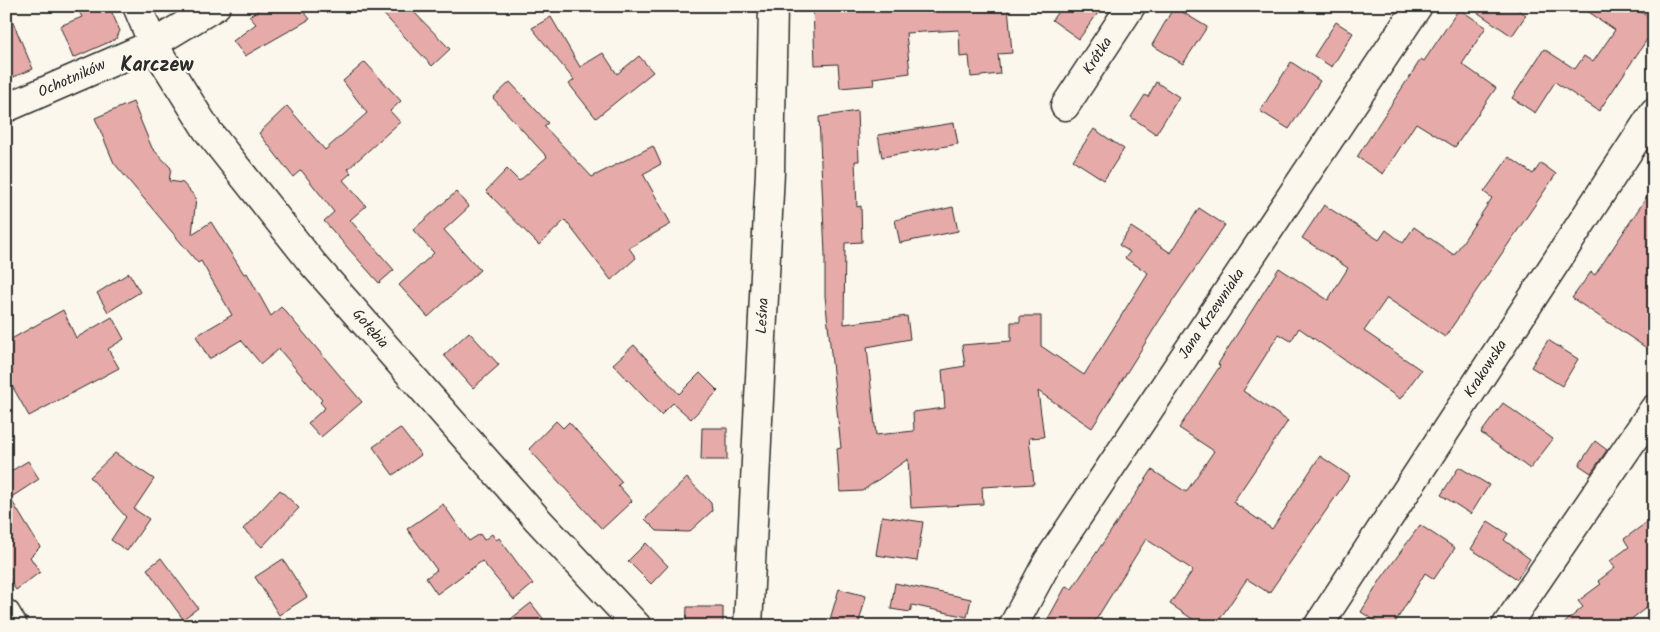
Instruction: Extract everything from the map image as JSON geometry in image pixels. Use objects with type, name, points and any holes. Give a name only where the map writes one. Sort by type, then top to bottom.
[{"type":"street","name":"Gołębia","points":[[137,6],[153,44],[207,130],[313,264],[538,520],[637,626]]},
{"type":"street","name":"Ochotników","points":[[6,108],[153,44],[216,6]]},
{"type":"street","name":"Leśna","points":[[748,626],[770,172],[773,6]]},
{"type":"street","name":"Krótka","points":[[1065,106],[1131,6]]},
{"type":"street","name":"Jana Krzewniaka","points":[[1013,626],[1048,561],[1418,6]]},
{"type":"street","name":"Krakowska","points":[[1318,626],[1654,112]]},
{"type":"street","points":[[1506,626],[1654,409]]},
{"type":"street","points":[[6,614],[13,626]]},
{"type":"building","points":[[6,6],[33,69],[6,80]]},
{"type":"building","points":[[76,6],[109,6],[120,31],[116,39],[73,58],[60,26],[82,17]]},
{"type":"building","points":[[265,6],[299,6],[310,19],[245,56],[233,41],[256,24],[249,16]]},
{"type":"building","points":[[376,6],[408,6],[450,49],[432,66]]},
{"type":"building","points":[[813,6],[1008,6],[1012,53],[998,54],[1000,74],[971,77],[969,56],[960,57],[959,30],[906,33],[910,73],[873,78],[874,85],[840,88],[838,64],[815,65]]},
{"type":"building","points":[[1062,6],[1103,6],[1079,39],[1052,20]]},
{"type":"building","points":[[1468,6],[1513,6],[1526,15],[1512,36]]},
{"type":"building","points":[[1580,6],[1632,6],[1654,21],[1654,29],[1599,111],[1555,82],[1535,113],[1512,98],[1544,49],[1575,69],[1584,56],[1593,62],[1615,30]]},
{"type":"building","points":[[1174,7],[1207,27],[1183,64],[1152,45]]},
{"type":"building","points":[[1459,9],[1486,27],[1462,64],[1496,88],[1455,147],[1416,123],[1383,174],[1357,157],[1421,59],[1424,61]]},
{"type":"building","points":[[551,17],[580,67],[603,53],[617,74],[639,56],[653,72],[596,118],[569,84],[574,80],[532,28]]},
{"type":"building","points":[[1336,22],[1353,33],[1332,67],[1314,56]]},
{"type":"building","points":[[365,62],[401,101],[390,111],[400,122],[348,169],[351,173],[343,180],[366,206],[350,220],[394,270],[379,283],[324,221],[334,212],[301,170],[293,177],[259,133],[287,106],[325,150],[367,113],[343,81]]},
{"type":"building","points":[[1291,62],[1320,81],[1289,129],[1260,111]]},
{"type":"building","points":[[510,82],[548,123],[544,126],[592,177],[653,146],[661,164],[643,174],[671,224],[629,248],[636,258],[611,280],[565,220],[539,245],[486,191],[507,169],[519,181],[547,157],[493,98]]},
{"type":"building","points":[[1156,82],[1179,97],[1156,134],[1131,117],[1145,95],[1148,97]]},
{"type":"building","points":[[133,102],[152,148],[171,168],[169,181],[183,183],[196,198],[192,234],[211,222],[244,274],[247,273],[271,316],[281,307],[362,402],[321,437],[308,423],[325,408],[320,402],[322,400],[279,349],[261,364],[241,340],[209,359],[196,336],[232,315],[201,261],[198,263],[114,163],[95,118]]},
{"type":"building","points":[[857,111],[859,161],[855,161],[857,207],[861,206],[862,242],[845,243],[844,324],[907,316],[910,339],[867,347],[876,435],[914,431],[913,412],[945,408],[942,370],[965,366],[962,345],[1011,341],[1011,322],[1020,322],[1020,316],[1041,316],[1041,346],[1084,375],[1148,273],[1125,258],[1130,252],[1119,245],[1131,227],[1171,253],[1199,208],[1225,225],[1159,321],[1092,428],[1038,391],[1044,437],[1029,438],[1034,484],[982,487],[983,504],[911,508],[908,459],[862,491],[840,492],[837,449],[841,448],[825,296],[819,117]]},
{"type":"building","points":[[954,123],[958,144],[882,157],[878,135]]},
{"type":"building","points":[[1094,129],[1124,149],[1104,180],[1073,160]]},
{"type":"building","points":[[1509,157],[1533,174],[1541,163],[1556,174],[1445,337],[1387,298],[1364,331],[1421,370],[1400,399],[1299,328],[1291,341],[1279,334],[1243,391],[1288,421],[1233,502],[1272,529],[1320,456],[1350,476],[1269,593],[1247,579],[1215,626],[1203,626],[1170,604],[1193,570],[1146,539],[1092,626],[1044,626],[1066,586],[1072,589],[1152,470],[1186,492],[1214,451],[1179,428],[1220,366],[1218,364],[1279,268],[1328,300],[1348,268],[1302,238],[1324,205],[1379,240],[1386,230],[1403,243],[1414,227],[1454,255],[1492,198],[1484,192]]},
{"type":"building","points":[[1654,186],[1654,353],[1572,298],[1591,272],[1595,275]]},
{"type":"building","points":[[456,192],[469,207],[444,230],[480,270],[428,317],[399,285],[434,253],[413,230]]},
{"type":"building","points":[[953,207],[958,231],[900,243],[895,220]]},
{"type":"building","points":[[129,273],[140,292],[108,312],[97,293]]},
{"type":"building","points":[[63,310],[76,338],[112,317],[124,339],[108,349],[119,368],[29,416],[6,375],[6,342]]},
{"type":"building","points":[[469,332],[499,365],[473,388],[444,355]]},
{"type":"building","points":[[1548,340],[1578,359],[1562,386],[1531,367]]},
{"type":"building","points":[[634,345],[679,394],[700,373],[718,391],[691,419],[673,403],[661,415],[613,364]]},
{"type":"building","points":[[1503,403],[1553,439],[1530,469],[1481,433]]},
{"type":"building","points":[[556,421],[563,428],[569,422],[622,482],[618,485],[632,501],[602,529],[529,449]]},
{"type":"building","points":[[400,428],[421,455],[393,475],[373,447]]},
{"type":"building","points":[[702,428],[727,428],[727,460],[701,460]]},
{"type":"building","points":[[1595,441],[1607,450],[1591,473],[1579,465]]},
{"type":"building","points":[[115,453],[154,479],[134,509],[149,519],[127,551],[111,540],[126,517],[90,477]]},
{"type":"building","points":[[28,461],[39,479],[10,498],[40,547],[30,557],[40,572],[16,590],[6,575],[6,474]]},
{"type":"building","points":[[1459,467],[1489,485],[1471,514],[1441,495]]},
{"type":"building","points":[[687,478],[711,503],[712,511],[689,532],[657,531],[645,519]]},
{"type":"building","points":[[280,490],[299,508],[262,547],[243,529]]},
{"type":"building","points":[[443,504],[469,541],[480,534],[484,540],[492,534],[496,540],[499,538],[533,584],[514,600],[482,561],[437,594],[426,578],[437,570],[407,529]]},
{"type":"building","points":[[882,516],[923,522],[917,561],[876,555]]},
{"type":"building","points":[[1654,517],[1654,602],[1622,626],[1561,626],[1583,607],[1578,601],[1601,584],[1598,581],[1615,568],[1610,561],[1629,547],[1624,539]]},
{"type":"building","points":[[1488,521],[1508,534],[1504,540],[1530,559],[1517,579],[1471,549]]},
{"type":"building","points":[[1420,525],[1455,548],[1434,579],[1425,573],[1393,626],[1383,626],[1361,612],[1381,579]]},
{"type":"building","points":[[646,543],[668,566],[651,584],[628,561]]},
{"type":"building","points":[[161,558],[198,608],[183,619],[147,569]]},
{"type":"building","points":[[283,559],[307,597],[279,615],[255,577]]},
{"type":"building","points":[[895,583],[971,599],[967,617],[912,605],[910,612],[891,609]]},
{"type":"building","points":[[839,589],[866,596],[858,626],[828,626]]},
{"type":"building","points":[[531,603],[549,626],[502,626]]},
{"type":"building","points":[[687,607],[723,607],[723,626],[686,626]]},
{"type":"district","name":"Karczew","points":[[157,66]]}]
